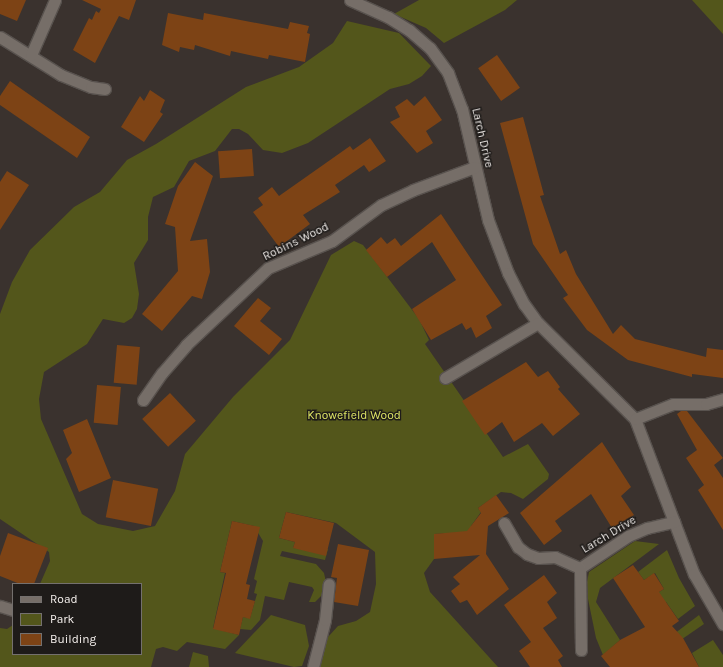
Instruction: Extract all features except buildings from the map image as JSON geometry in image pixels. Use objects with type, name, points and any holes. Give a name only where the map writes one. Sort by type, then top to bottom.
[{"type":"street","points":[[32,55],[55,0]]},
{"type":"street","name":"Larch Drive","points":[[350,0],[388,17],[430,48],[448,73],[462,109],[488,220],[508,273],[524,304],[538,323],[635,419],[694,574],[719,607],[723,624]]},
{"type":"street","points":[[0,37],[32,55],[61,75],[91,87],[105,89]]},
{"type":"street","name":"Robins Wood","points":[[143,400],[162,373],[186,345],[268,268],[332,241],[381,205],[413,190],[475,167]]},
{"type":"street","points":[[445,378],[538,323]]},
{"type":"street","points":[[635,419],[673,404],[706,404],[723,399]]},
{"type":"street","name":"Larch Drive","points":[[504,523],[518,547],[527,554],[538,558],[555,558],[580,568],[628,536],[646,528],[674,522]]},
{"type":"street","points":[[580,568],[582,650]]},
{"type":"street","points":[[313,667],[324,620],[329,584]]},
{"type":"street","points":[[0,606],[12,610]]},
{"type":"green space","points":[[419,0],[517,0],[505,10],[444,43],[426,28],[394,14]]},
{"type":"green space","points":[[692,0],[723,0],[723,34]]},
{"type":"green space","name":"Knowefield Wood","points":[[347,21],[399,33],[431,66],[422,76],[409,84],[390,89],[308,143],[282,153],[263,150],[248,134],[239,129],[232,129],[215,151],[189,161],[174,187],[153,197],[148,217],[148,240],[134,263],[139,294],[137,309],[132,318],[124,323],[103,319],[87,344],[44,372],[39,399],[41,419],[82,514],[98,524],[133,531],[155,526],[175,491],[185,454],[233,397],[290,340],[331,255],[354,241],[363,245],[419,319],[429,340],[425,344],[503,457],[528,444],[549,474],[548,479],[523,499],[511,493],[501,492],[478,508],[481,512],[471,526],[472,532],[434,534],[434,559],[424,573],[430,592],[498,667],[318,667],[328,637],[338,626],[356,621],[370,612],[376,584],[375,552],[336,523],[286,512],[279,538],[295,542],[293,548],[328,549],[325,560],[282,551],[280,556],[316,564],[324,573],[326,582],[322,595],[315,602],[309,602],[314,590],[312,587],[289,582],[284,600],[265,596],[260,620],[251,630],[240,629],[243,617],[250,618],[257,594],[254,593],[257,581],[254,579],[263,541],[254,526],[232,521],[220,572],[225,573],[213,628],[239,635],[225,649],[187,642],[177,651],[163,647],[156,649],[151,667],[0,667],[0,628],[7,629],[12,626],[12,655],[142,655],[142,583],[40,583],[50,561],[49,552],[0,519],[0,314],[12,282],[30,250],[74,207],[100,192],[127,160],[156,144],[246,87],[299,67],[333,43]]},
{"type":"green space","points":[[635,541],[659,544],[600,588],[596,602],[620,640],[603,655],[596,638],[588,599],[587,582],[589,572]]},
{"type":"green space","points":[[667,550],[679,578],[695,606],[678,619],[666,602],[662,605],[654,595],[664,589],[655,573],[644,580],[638,572]]},
{"type":"green space","points":[[271,615],[305,625],[309,646],[302,666],[294,667],[235,653]]},
{"type":"green space","points":[[699,615],[704,624],[675,644],[670,637]]},
{"type":"green space","points":[[713,640],[723,655],[723,667],[699,667],[692,653]]},
{"type":"green space","points":[[193,652],[208,656],[209,667],[189,667]]}]
